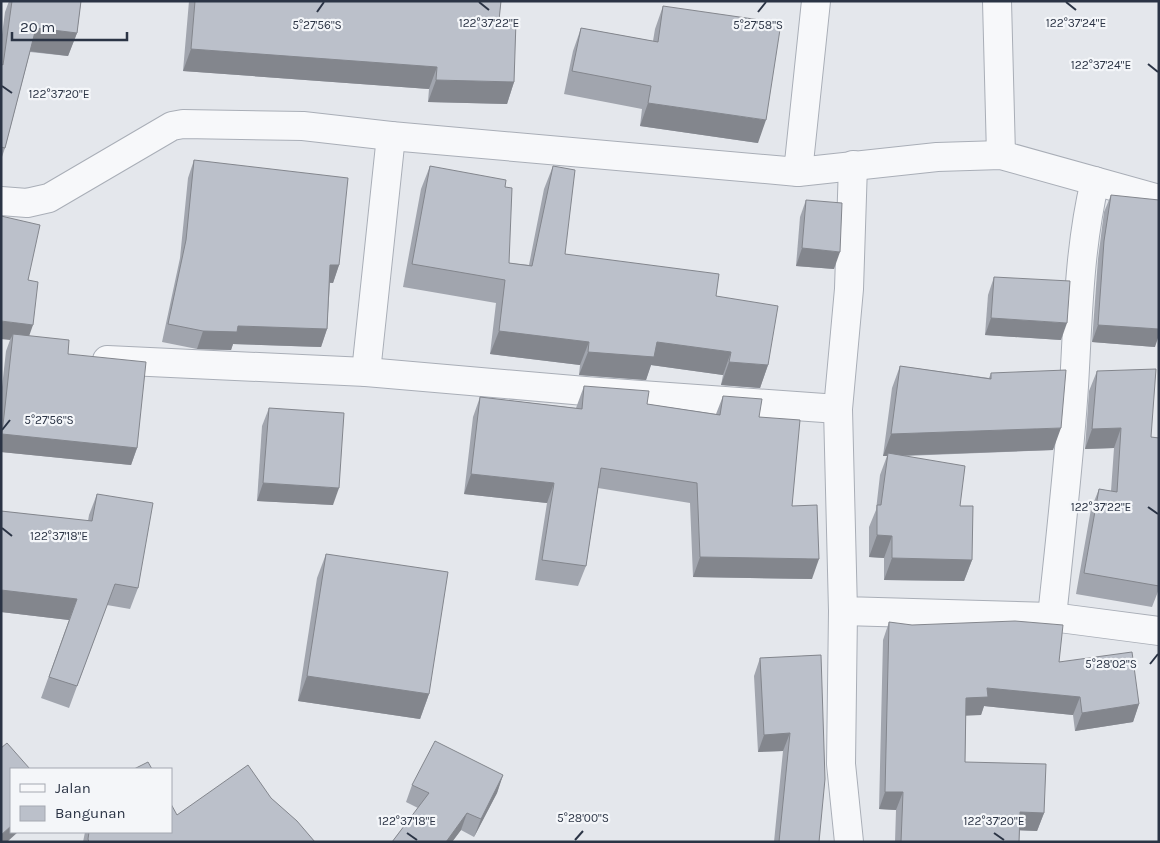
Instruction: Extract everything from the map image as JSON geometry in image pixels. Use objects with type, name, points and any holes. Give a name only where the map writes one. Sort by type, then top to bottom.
[{"type":"street","points":[[798,172],[816,1]]},
{"type":"street","points":[[997,1],[1001,155]]},
{"type":"street","points":[[1,201],[27,203],[49,198],[172,126],[183,124],[303,126],[391,136],[798,172],[936,157],[1001,155],[1159,199]]},
{"type":"street","points":[[366,372],[391,136]]},
{"type":"street","points":[[849,842],[841,764],[842,611],[838,409],[849,289],[853,165]]},
{"type":"street","points":[[1052,617],[1074,385],[1075,330],[1088,210],[1094,182]]},
{"type":"street","points":[[83,359],[366,372],[585,391],[838,409]]},
{"type":"street","points":[[842,611],[1052,617],[1159,631]]},
{"type":"building","points":[[12,1],[81,1],[77,33],[36,28],[5,148],[1,147],[1,64],[3,65]]},
{"type":"building","points":[[195,1],[501,1],[499,20],[516,21],[514,82],[436,80],[437,67],[191,49]]},
{"type":"building","points":[[663,6],[781,23],[766,120],[648,103],[651,86],[572,71],[581,28],[658,42]]},
{"type":"building","points":[[194,160],[348,178],[339,265],[330,265],[327,329],[238,326],[237,332],[203,331],[168,324],[186,240]]},
{"type":"building","points":[[430,166],[506,180],[505,187],[512,188],[509,263],[532,266],[553,166],[575,170],[565,254],[719,274],[716,296],[778,306],[768,365],[729,362],[731,352],[657,342],[654,357],[588,352],[589,342],[499,331],[505,280],[412,264]]},
{"type":"building","points":[[1111,195],[1159,200],[1159,329],[1098,325],[1104,241]]},
{"type":"building","points":[[806,200],[842,203],[840,252],[802,248]]},
{"type":"building","points":[[1,216],[40,225],[28,280],[38,282],[33,325],[1,321]]},
{"type":"building","points":[[994,277],[1070,281],[1067,323],[991,318]]},
{"type":"building","points":[[13,334],[69,340],[68,354],[146,362],[137,448],[2,434]]},
{"type":"building","points":[[900,366],[991,379],[991,373],[1066,370],[1061,428],[891,434]]},
{"type":"building","points":[[1156,369],[1151,437],[1159,438],[1159,586],[1084,573],[1099,489],[1117,492],[1121,428],[1092,429],[1097,371]]},
{"type":"building","points":[[584,386],[649,391],[647,404],[720,415],[723,396],[762,399],[759,417],[800,420],[792,506],[817,505],[819,559],[700,557],[697,483],[601,468],[586,566],[542,560],[554,483],[471,474],[480,397],[582,409]]},
{"type":"building","points":[[269,408],[344,413],[339,488],[263,483]]},
{"type":"building","points":[[888,453],[965,466],[960,506],[973,506],[972,560],[892,558],[892,536],[877,535],[877,505],[881,505]]},
{"type":"building","points":[[97,494],[153,503],[138,588],[115,584],[77,686],[49,677],[77,599],[1,590],[1,511],[92,521]]},
{"type":"building","points":[[326,554],[448,572],[429,694],[307,676]]},
{"type":"building","points":[[1015,621],[1063,625],[1059,662],[1132,652],[1139,704],[1082,713],[1080,697],[987,688],[988,697],[966,698],[965,762],[1046,764],[1044,813],[1020,812],[1019,842],[901,842],[903,792],[885,792],[889,622],[912,625]]},
{"type":"building","points":[[821,655],[825,779],[819,842],[779,842],[790,733],[764,735],[760,658]]},
{"type":"building","points":[[435,741],[503,775],[481,819],[467,813],[446,842],[392,842],[429,793],[412,785]]},
{"type":"building","points":[[7,743],[29,768],[10,768],[10,827],[1,835],[1,748]]},
{"type":"building","points":[[148,762],[151,768],[136,768]]},
{"type":"building","points":[[248,765],[271,798],[297,821],[315,842],[89,842],[88,839],[89,833],[172,833],[172,806],[177,815]]}]
